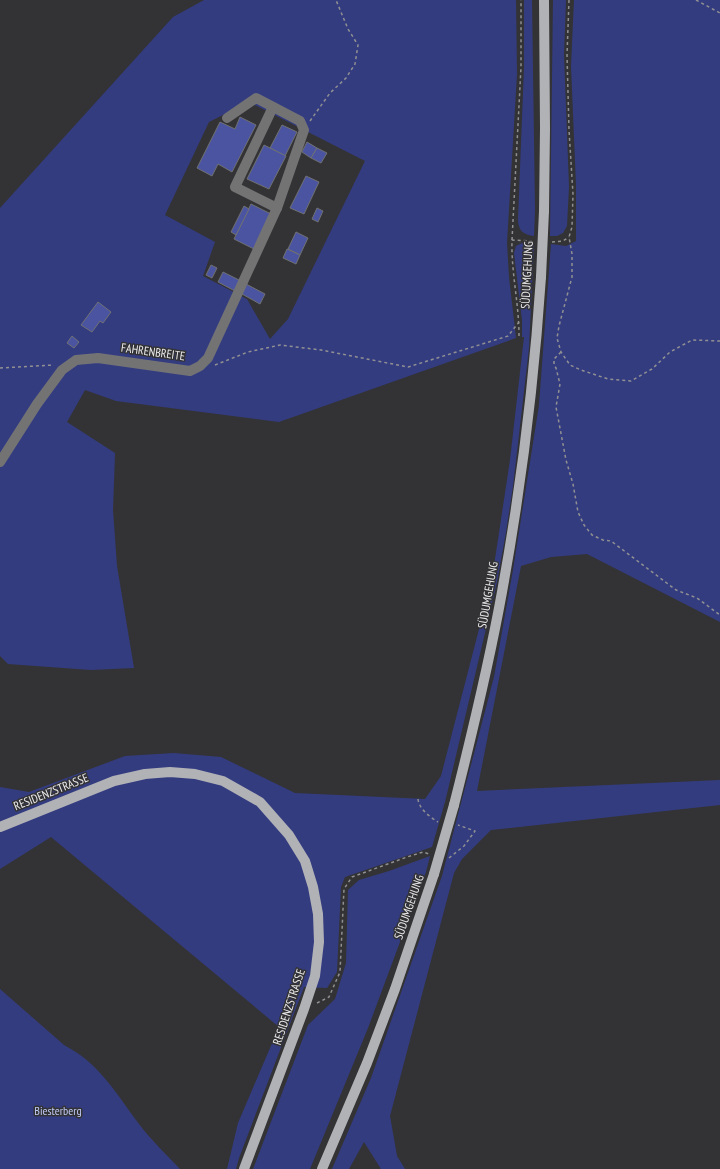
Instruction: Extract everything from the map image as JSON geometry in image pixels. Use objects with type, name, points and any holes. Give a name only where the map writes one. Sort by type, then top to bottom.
[{"type":"main road","name":"SÜDUMGEHUNG","points":[[322,1169],[367,1063],[434,874],[454,805],[474,726],[502,592],[526,442],[541,277],[544,211],[545,128],[544,0]]},
{"type":"main road","name":"RESIDENZSTRASSE","points":[[0,827],[114,781],[145,774],[170,772],[195,774],[223,781],[260,802],[289,835],[305,861],[313,887],[318,914],[319,942],[315,976],[244,1169]]},
{"type":"lane","points":[[227,118],[256,98],[300,121],[304,130]]},
{"type":"lane","points":[[273,107],[235,187],[277,208]]},
{"type":"lane","name":"FAHRENBREITE","points":[[0,462],[37,404],[62,370],[76,360],[98,358],[190,371],[200,366],[208,358],[277,208],[304,130]]},
{"type":"path","points":[[304,130],[330,93],[346,78],[355,64],[358,45],[348,29],[336,0]]},
{"type":"path","points":[[519,336],[512,240],[522,67],[521,0]]},
{"type":"path","points":[[569,0],[568,62],[573,218],[569,237],[572,254],[572,277],[557,338],[561,352],[570,364],[581,370],[608,380],[630,381],[652,369],[670,352],[692,340],[720,340]]},
{"type":"path","points":[[696,0],[720,13]]},
{"type":"path","points":[[549,242],[563,241],[569,237]]},
{"type":"path","points":[[512,240],[536,241]]},
{"type":"path","points":[[212,365],[220,364],[248,352],[280,345],[321,350],[408,367],[508,336],[519,322]]},
{"type":"path","points":[[561,352],[554,359],[554,365],[560,384],[556,408],[578,512],[584,525],[592,535],[611,542],[676,590],[698,598],[720,615]]},
{"type":"path","points":[[0,368],[54,365],[62,370]]},
{"type":"path","points":[[418,798],[418,804],[422,809],[437,822],[444,823]]},
{"type":"path","points":[[443,857],[450,859],[464,846],[475,831],[457,825]]},
{"type":"path","points":[[304,1009],[329,997],[340,972],[344,889],[352,877],[407,856],[423,852],[430,854]]},
{"type":"green space","points":[[204,0],[516,0],[517,74],[507,243],[509,277],[516,338],[279,422],[116,401],[85,390],[67,422],[115,453],[113,510],[117,566],[134,668],[91,670],[8,664],[0,656],[0,208],[173,17]],"holes":[[[249,102],[365,161],[288,319],[270,339],[247,299],[203,276],[215,242],[165,215],[209,122]]]},
{"type":"green space","points":[[524,0],[532,0],[535,210],[534,236],[527,235],[522,232],[518,223],[524,68]]},
{"type":"green space","points":[[553,0],[566,0],[564,55],[569,187],[567,226],[563,233],[557,236],[550,236]]},
{"type":"green space","points":[[574,0],[720,0],[720,622],[587,554],[551,557],[521,566],[477,791],[720,780],[720,805],[491,830],[462,859],[454,873],[390,1116],[397,1156],[405,1169],[381,1169],[364,1142],[349,1169],[332,1169],[371,1078],[442,876],[494,677],[513,570],[539,405],[551,244],[566,246],[576,241],[576,185],[571,66]]},
{"type":"green space","points":[[522,243],[534,244],[529,348],[513,486],[497,582],[445,802],[432,847],[345,877],[341,887],[337,972],[327,988],[304,987],[236,1169],[227,1169],[238,1123],[279,1027],[51,837],[0,869],[0,787],[29,792],[125,756],[174,753],[221,757],[295,793],[425,799],[441,776],[492,579],[510,460],[524,337],[522,337],[522,320],[514,253],[516,246]]},
{"type":"green space","points":[[430,856],[426,872],[368,1028],[310,1169],[253,1169],[308,1025],[335,999],[346,963],[348,890],[359,880]]},
{"type":"green space","name":"Biesterberg","points":[[0,989],[64,1045],[88,1061],[97,1070],[144,1130],[180,1169],[0,1169]]},
{"type":"building","points":[[240,117],[256,125],[232,172],[218,164],[212,176],[197,168],[220,122],[235,129]]},
{"type":"building","points":[[282,125],[297,132],[285,156],[270,148]]},
{"type":"building","points":[[307,142],[317,148],[311,158],[302,152]]},
{"type":"building","points":[[264,145],[286,156],[269,189],[247,179]]},
{"type":"building","points":[[317,148],[327,153],[321,163],[311,158]]},
{"type":"building","points":[[306,176],[319,182],[304,214],[290,208]]},
{"type":"building","points":[[251,204],[271,214],[254,249],[234,239]]},
{"type":"building","points":[[244,206],[249,209],[236,235],[231,232]]},
{"type":"building","points":[[317,208],[323,211],[318,222],[312,219]]},
{"type":"building","points":[[296,232],[308,238],[300,255],[288,249]]},
{"type":"building","points":[[287,249],[300,255],[296,264],[283,258]]},
{"type":"building","points":[[211,265],[217,268],[212,278],[206,275]]},
{"type":"building","points":[[223,272],[241,281],[235,291],[218,282]]},
{"type":"building","points":[[246,284],[265,294],[260,304],[242,294]]},
{"type":"building","points":[[98,302],[111,312],[103,323],[100,321],[92,332],[81,325]]},
{"type":"building","points":[[72,336],[79,342],[74,348],[67,343]]}]
